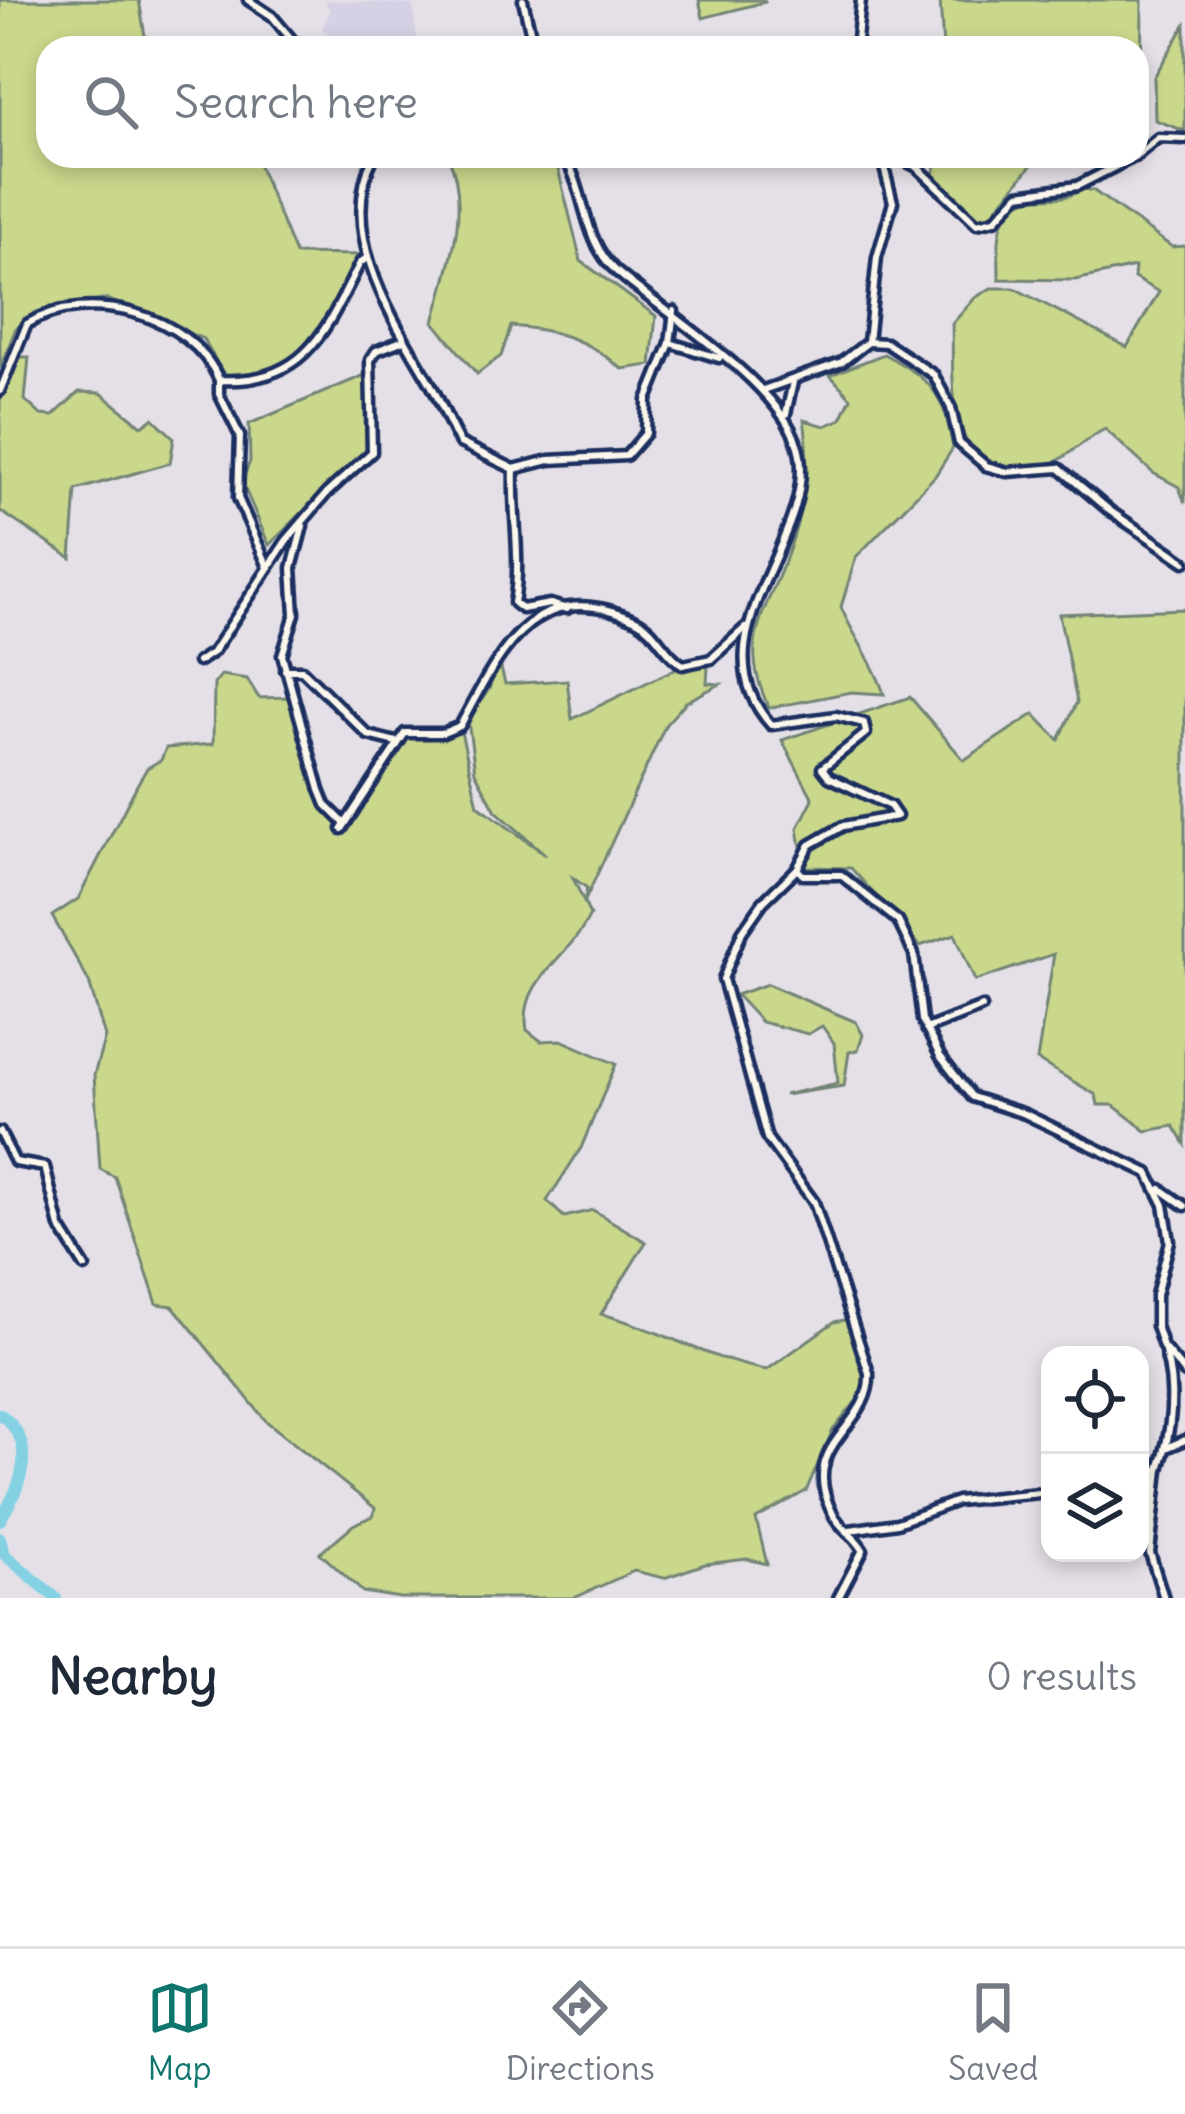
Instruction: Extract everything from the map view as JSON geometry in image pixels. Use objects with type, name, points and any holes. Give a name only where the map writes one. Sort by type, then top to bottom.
[{"type":"street","points":[[248,0],[272,16],[289,36]]},
{"type":"street","points":[[523,0],[531,36]]},
{"type":"street","points":[[857,36],[861,0]]},
{"type":"street","points":[[1149,145],[1158,138],[1185,139]]},
{"type":"street","points":[[370,168],[363,187],[368,257],[404,340],[460,443],[514,470],[549,460],[604,460],[638,448],[646,433],[647,400],[670,344],[674,311]]},
{"type":"street","points":[[572,168],[600,252],[616,270],[674,311],[786,413],[802,464],[798,492],[748,626],[746,668],[766,720],[778,728],[836,716],[864,723],[866,734],[822,768],[829,777],[890,806],[897,816],[824,833],[810,845],[797,869],[763,902],[742,932],[726,966],[724,988],[767,1138],[814,1202],[869,1373],[866,1397],[836,1434],[824,1466],[833,1515],[850,1530],[862,1554],[838,1598]]},
{"type":"street","points":[[868,342],[877,257],[892,202],[884,168]]},
{"type":"street","points":[[918,168],[977,224],[995,220],[1019,194],[1077,186],[1112,168]]},
{"type":"street","points":[[219,380],[274,372],[313,346],[332,325],[360,263],[368,257]]},
{"type":"street","points":[[0,391],[27,324],[103,305],[183,334],[211,361],[219,394],[241,436],[238,498],[268,567]]},
{"type":"street","points":[[198,662],[213,652],[268,567],[327,493],[372,452],[370,360],[376,351],[404,340]]},
{"type":"street","points":[[762,390],[842,362],[868,342],[886,343],[934,375],[951,408],[959,443],[986,466],[1007,472],[1059,468],[1109,511],[1185,562]]},
{"type":"street","points":[[670,344],[724,360]]},
{"type":"street","points":[[786,413],[793,381]]},
{"type":"street","points":[[514,470],[512,533],[521,563],[515,606],[638,621],[683,665],[711,659],[748,626]]},
{"type":"street","points":[[304,523],[292,568],[295,614],[282,646],[285,670],[326,806],[344,826],[405,733],[442,733],[460,726],[475,690],[510,638],[527,624],[567,609]]},
{"type":"street","points":[[285,670],[302,670],[368,735],[396,742]]},
{"type":"street","points":[[797,869],[803,875],[841,874],[898,921],[914,954],[926,1029],[972,1097],[1025,1114],[1100,1154],[1138,1165],[1185,1206]]},
{"type":"street","points":[[926,1029],[982,1007]]},
{"type":"street","points":[[0,1132],[15,1162],[45,1167],[60,1227],[85,1268]]},
{"type":"street","points":[[1158,1187],[1170,1241],[1155,1312],[1172,1392],[1150,1553],[1164,1598]]},
{"type":"street","points":[[1163,1347],[1185,1373]]},
{"type":"street","points":[[1165,1449],[1185,1440]]},
{"type":"street","points":[[1149,1473],[1159,1469]]},
{"type":"street","points":[[850,1530],[897,1523],[957,1501],[1041,1493]]},
{"type":"shaded area","points":[[325,0],[413,5],[417,36],[332,36],[322,29],[330,11]]},
{"type":"green space","points":[[0,0],[139,0],[145,36],[36,36],[36,168],[260,168],[295,254],[358,255],[338,299],[311,340],[275,369],[252,376],[225,376],[203,339],[107,299],[34,313],[16,328],[0,368]]},
{"type":"green space","points":[[699,0],[764,0],[765,2],[703,18]]},
{"type":"green space","points":[[940,0],[1142,0],[1142,36],[942,36]]},
{"type":"green space","points":[[1185,25],[1185,131],[1155,120],[1154,77]]},
{"type":"green space","points":[[452,168],[558,169],[581,261],[656,316],[651,365],[622,369],[571,338],[511,326],[501,356],[477,374],[434,322],[458,217]]},
{"type":"green space","points":[[935,168],[1029,168],[990,216],[977,219],[933,175]]},
{"type":"green space","points":[[1083,189],[1094,191],[1172,247],[1185,246],[1185,503],[1179,487],[1153,473],[1105,429],[1055,462],[997,465],[978,455],[958,419],[952,324],[975,298],[991,288],[1014,288],[1127,347],[1159,292],[1134,278],[1135,267],[1075,280],[999,279],[1001,227],[1012,207]]},
{"type":"green space","points":[[884,354],[934,390],[953,448],[935,476],[856,557],[841,607],[884,694],[851,692],[769,708],[759,684],[755,644],[798,520],[806,468],[804,420],[825,426],[841,419],[851,398],[830,375]]},
{"type":"green space","points":[[16,357],[29,357],[25,400],[41,415],[53,416],[79,392],[101,393],[142,426],[153,418],[174,438],[170,463],[76,490],[71,558],[0,511],[0,401]]},
{"type":"green space","points":[[367,374],[368,448],[269,545],[242,482],[250,461],[249,424]]},
{"type":"green space","points":[[1185,609],[1185,1144],[1174,1126],[1146,1131],[1113,1105],[1098,1105],[1096,1095],[1037,1060],[1054,954],[975,981],[955,934],[920,946],[851,868],[804,867],[798,828],[813,799],[782,740],[910,697],[964,760],[1034,714],[1059,740],[1077,702],[1059,614]]},
{"type":"green space","points":[[499,660],[505,684],[567,680],[572,719],[679,667],[708,666],[707,683],[720,684],[686,702],[666,724],[584,902],[590,915],[538,982],[526,1012],[527,1030],[541,1041],[561,1040],[616,1064],[581,1148],[547,1201],[564,1217],[593,1210],[646,1242],[601,1314],[767,1370],[834,1322],[850,1319],[866,1389],[833,1430],[806,1491],[756,1519],[767,1564],[747,1559],[705,1564],[664,1578],[634,1571],[574,1598],[400,1598],[363,1592],[320,1553],[353,1525],[373,1516],[375,1508],[266,1421],[173,1306],[157,1304],[115,1177],[100,1169],[94,1075],[105,1037],[89,982],[52,916],[78,899],[147,768],[161,760],[166,748],[213,744],[214,684],[221,675],[247,679],[259,698],[290,697],[316,791],[342,829],[350,827],[404,738],[461,732],[478,805],[546,855],[496,811],[475,772],[468,720],[489,689]],"holes":[[[573,878],[587,888],[584,902]]]},
{"type":"green space","points":[[767,984],[856,1022],[863,1035],[858,1050],[849,1052],[844,1086],[784,1095],[838,1083],[834,1043],[822,1026],[808,1034],[761,1022],[736,995]]},
{"type":"waterway","points":[[0,1414],[20,1438],[23,1452],[20,1480],[0,1520]]},
{"type":"waterway","points":[[0,1507],[10,1505]]},
{"type":"waterway","points":[[0,1538],[4,1554],[56,1598]]}]
